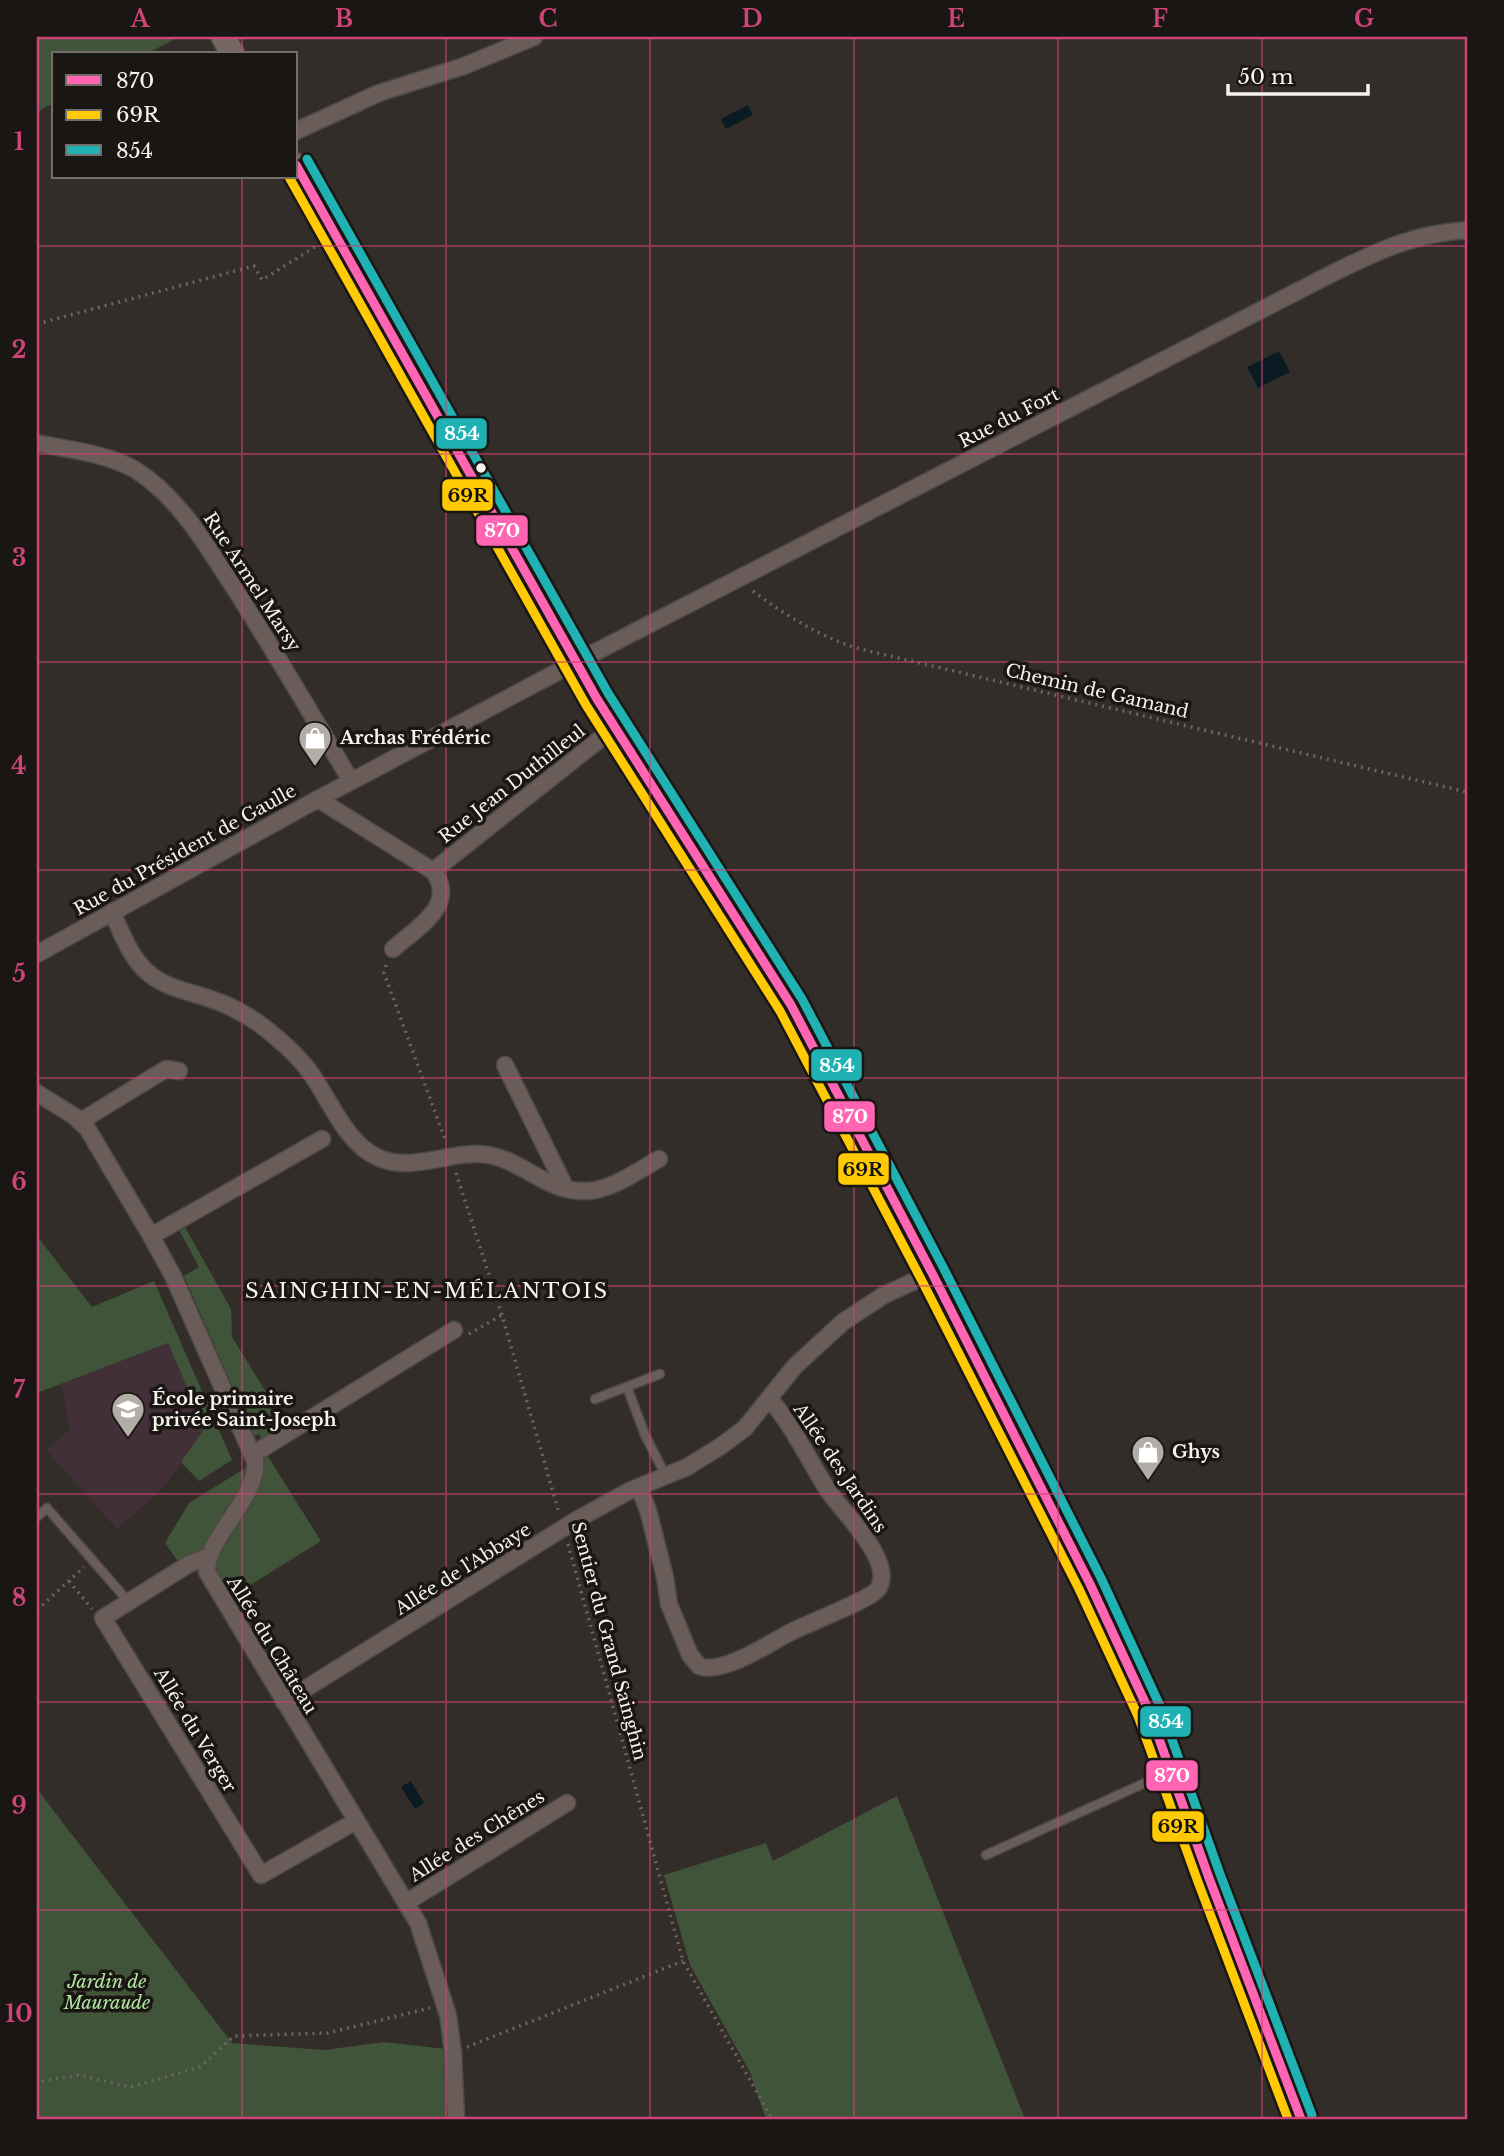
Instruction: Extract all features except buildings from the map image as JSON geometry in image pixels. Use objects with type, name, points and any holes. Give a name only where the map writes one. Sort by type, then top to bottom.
[{"type":"main road","points":[[298,169],[614,728],[785,994],[932,1273],[1090,1584],[1149,1711],[1301,2119]]},
{"type":"street","points":[[298,130],[379,93],[464,66],[534,37]]},
{"type":"street","name":"Rue du Fort","points":[[576,662],[1366,256],[1419,236],[1467,230]]},
{"type":"street","name":"Rue Armel Marsy","points":[[37,443],[121,463],[140,473],[180,510],[272,646],[351,781]]},
{"type":"street","name":"Rue du Président de Gaulle","points":[[37,954],[351,781],[576,662]]},
{"type":"street","name":"Rue Jean Duthilleul","points":[[433,871],[614,728]]},
{"type":"street","points":[[318,799],[433,871],[442,887],[440,904],[435,912],[393,949]]},
{"type":"street","points":[[112,912],[130,950],[152,976],[173,988],[226,1004],[254,1020],[284,1044],[308,1070],[353,1137],[371,1154],[392,1162],[404,1163],[475,1154],[501,1158],[548,1184],[579,1191],[599,1190],[659,1159]]},
{"type":"street","points":[[505,1065],[566,1189]]},
{"type":"street","points":[[81,1121],[166,1069],[179,1071]]},
{"type":"street","points":[[37,1093],[81,1121],[96,1140],[173,1276],[256,1466],[253,1480],[210,1556],[189,1564],[103,1618]]},
{"type":"street","points":[[151,1236],[322,1139]]},
{"type":"street","name":"Allée de l'Abbaye","points":[[284,1702],[564,1528],[639,1487],[698,1460],[734,1437],[755,1418],[795,1366],[843,1322],[884,1295],[932,1273]]},
{"type":"street","points":[[252,1455],[454,1330]]},
{"type":"street","name":"Allée des Jardins","points":[[639,1487],[648,1510],[669,1604],[690,1656],[699,1666],[712,1667],[748,1655],[800,1626],[869,1598],[880,1586],[882,1574],[865,1536],[834,1498],[791,1426],[770,1399]]},
{"type":"street","name":"Allée du Château","points":[[210,1556],[207,1564],[209,1575],[418,1923],[443,1996],[453,2052],[456,2119]]},
{"type":"street","name":"Allée du Verger","points":[[103,1618],[261,1875],[356,1821]]},
{"type":"street","name":"Allée des Chênes","points":[[407,1902],[567,1804]]},
{"type":"lane","points":[[595,1399],[660,1374]]},
{"type":"lane","points":[[627,1387],[645,1434],[666,1476]]},
{"type":"lane","points":[[37,1517],[47,1508],[128,1601]]},
{"type":"lane","points":[[986,1855],[1172,1771]]},
{"type":"path","points":[[37,324],[254,266],[262,279],[334,235]]},
{"type":"path","name":"Chemin de Gamand","points":[[737,579],[799,623],[856,648],[1467,792]]},
{"type":"path","name":"Sentier du Grand Sainghin","points":[[393,949],[384,973],[450,1156],[502,1315],[564,1528],[683,1961],[772,2119]]},
{"type":"path","points":[[454,1330],[468,1335],[502,1315]]},
{"type":"path","points":[[37,1610],[93,1559]]},
{"type":"path","points":[[69,1581],[94,1612],[103,1618]]},
{"type":"path","points":[[453,2052],[683,1961]]},
{"type":"path","points":[[37,2086],[44,2081],[78,2075],[131,2087],[200,2067],[234,2036],[328,2033],[443,1996]]},
{"type":"shaded area","name":"École primaire privée Saint-Joseph","points":[[168,1343],[206,1428],[162,1489],[117,1529],[46,1450],[70,1429],[61,1384]]},
{"type":"green space","points":[[37,37],[179,37],[150,52],[52,52],[52,104],[37,112]]},
{"type":"green space","points":[[185,1227],[231,1309],[232,1337],[287,1426],[263,1440],[259,1434],[254,1436],[184,1276],[199,1267],[179,1230]]},
{"type":"green space","points":[[37,1236],[92,1307],[154,1281],[232,1460],[199,1481],[181,1462],[205,1428],[168,1343],[37,1393]]},
{"type":"green space","points":[[267,1455],[321,1541],[231,1597],[217,1573],[216,1562],[260,1485],[263,1475],[261,1459]]},
{"type":"green space","points":[[247,1467],[246,1476],[206,1548],[179,1563],[165,1543],[189,1503]]},
{"type":"green space","name":"Jardin de Mauraude","points":[[37,1789],[232,2043],[324,2050],[384,2042],[445,2049],[447,2119],[37,2119]]},
{"type":"green space","points":[[897,1796],[1025,2119],[766,2119],[750,2072],[690,1965],[664,1875],[766,1843],[773,1861]]},
{"type":"water","points":[[748,105],[753,115],[726,129],[721,119]]},
{"type":"water","points":[[1279,351],[1290,372],[1258,388],[1247,367]]},
{"type":"water","points":[[411,1781],[424,1803],[415,1809],[401,1787]]},
{"type":"transit line","name":"854","points":[[307,159],[608,693],[802,999],[943,1267],[1101,1578],[1160,1706],[1220,1874],[1312,2115]]},
{"type":"transit line","name":"870","points":[[298,169],[597,699],[791,1005],[932,1273],[1090,1584],[1149,1711],[1301,2119]]},
{"type":"transit line","name":"69R","points":[[290,178],[586,705],[780,1011],[921,1279],[1079,1589],[1138,1716],[1288,2119]]},
{"type":"place","name":"Archas Frédéric","points":[[315,768]]},
{"type":"place","name":"École primaire privée Saint-Joseph","points":[[128,1439]]},
{"type":"place","name":"Ghys","points":[[1148,1482]]},
{"type":"district","name":"SAINGHIN-EN-MÉLANTOIS","points":[[427,1291]]}]
